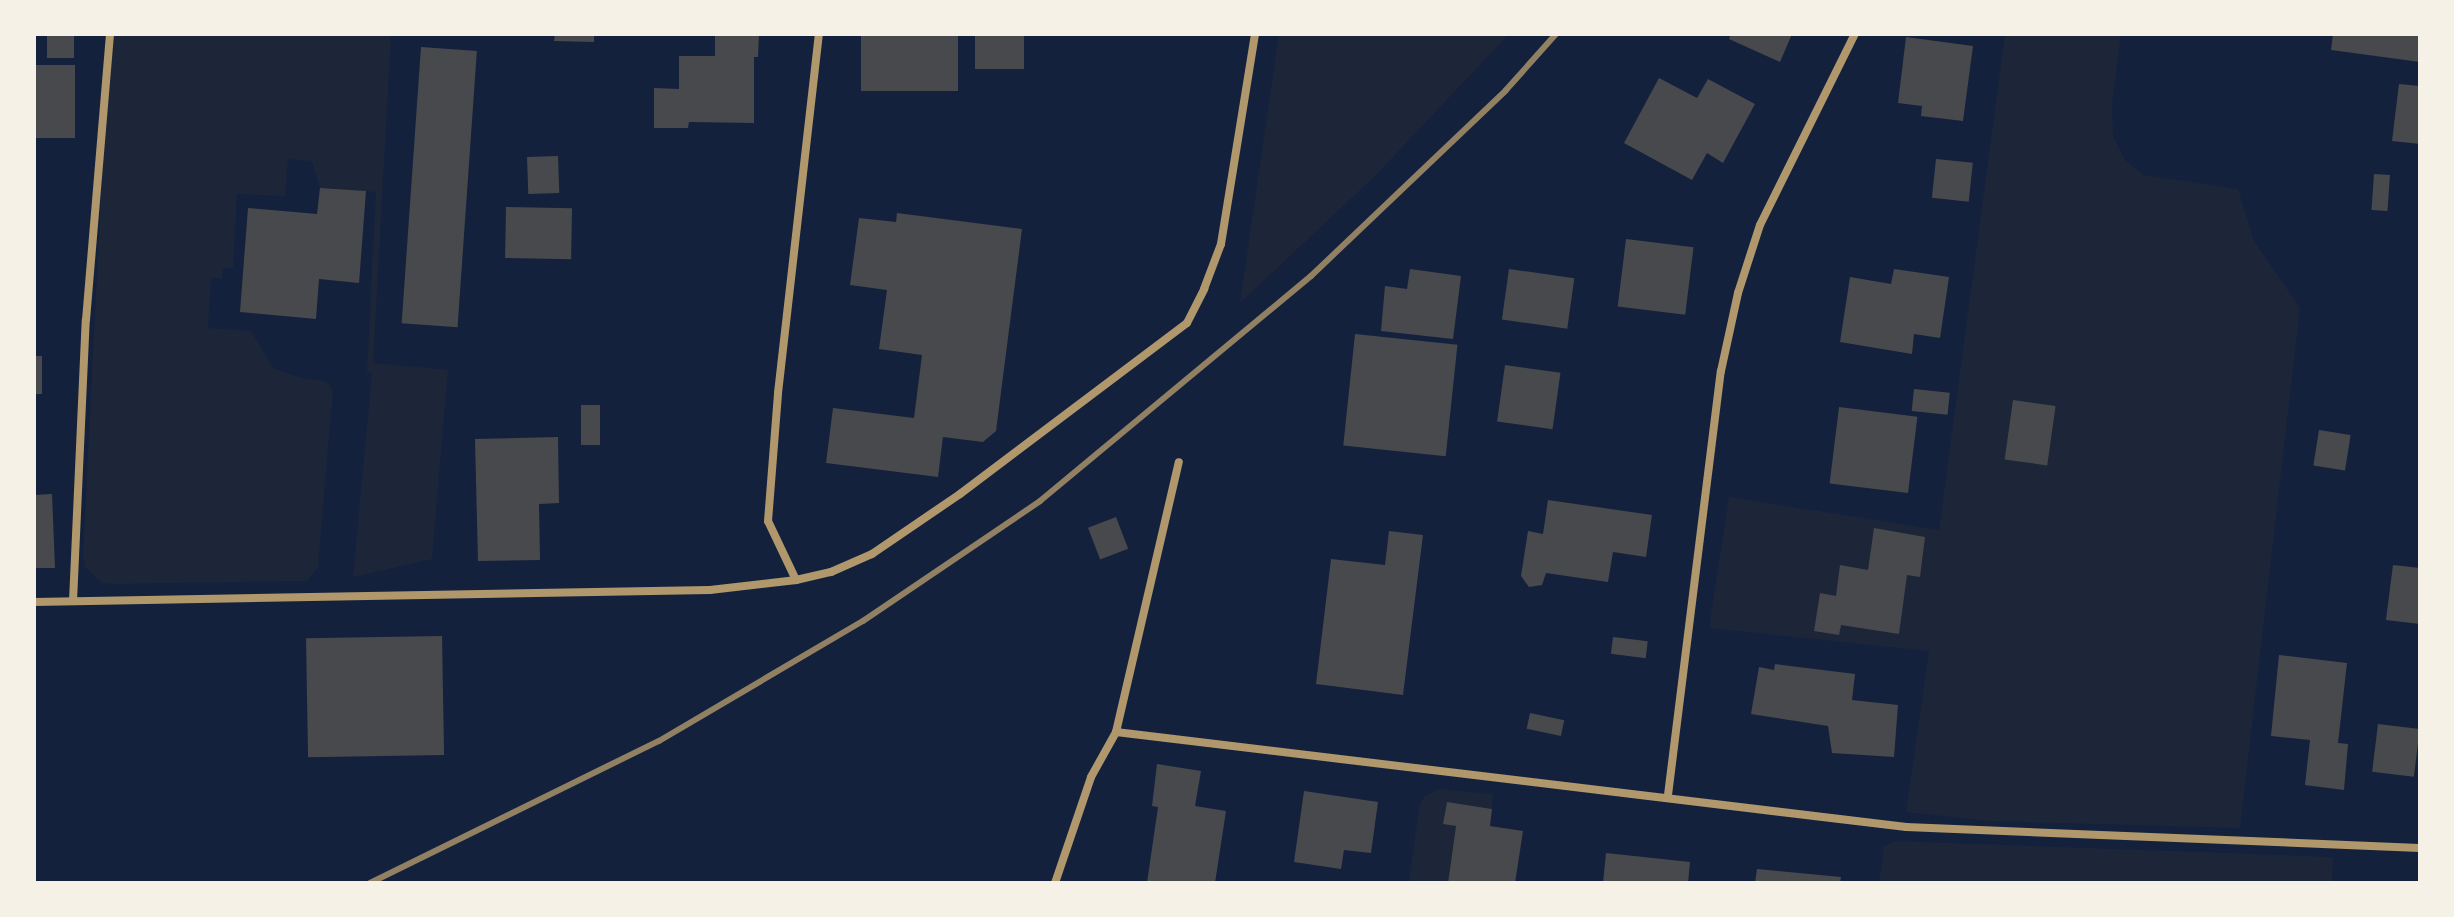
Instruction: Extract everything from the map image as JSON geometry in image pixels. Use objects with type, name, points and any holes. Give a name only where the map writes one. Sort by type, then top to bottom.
[{"type":"street","points":[[73,601],[86,320],[110,34]]},
{"type":"street","points":[[796,580],[768,521],[778,393],[819,34]]},
{"type":"street","points":[[34,602],[710,590],[796,580],[831,572],[872,554],[972,485],[1187,323],[1221,244],[1255,34]]},
{"type":"street","points":[[1668,795],[1721,371],[1738,293],[1760,225],[1855,34]]},
{"type":"street","points":[[1055,883],[1091,777],[1116,732],[1179,462]]},
{"type":"street","points":[[1116,732],[1668,795],[1906,827],[2420,848]]},
{"type":"shaded area","points":[[109,34],[391,34],[373,363],[448,370],[432,559],[353,577],[372,373],[367,372],[376,192],[320,188],[312,161],[288,159],[285,196],[237,194],[233,268],[223,268],[222,278],[211,278],[208,328],[251,331],[273,368],[304,379],[326,381],[333,390],[318,567],[307,581],[113,584],[102,583],[85,567],[83,555]]},
{"type":"shaded area","points":[[1279,34],[1509,34],[1373,178],[1240,303]]},
{"type":"shaded area","points":[[2005,34],[2121,34],[2112,103],[2113,136],[2125,160],[2143,175],[2238,189],[2254,241],[2300,308],[2240,828],[1989,821],[1906,812],[1929,651],[1709,628],[1729,497],[1939,530]]},
{"type":"shaded area","points":[[1439,789],[1493,794],[1492,809],[1447,802],[1443,823],[1456,826],[1448,883],[1409,883],[1419,807],[1424,797]]},
{"type":"shaded area","points":[[1895,841],[2333,857],[2332,883],[1879,883],[1884,846]]},
{"type":"building","points":[[47,34],[74,34],[74,58],[47,58]]},
{"type":"building","points":[[555,34],[594,34],[594,42],[554,41]]},
{"type":"building","points":[[715,34],[759,34],[758,57],[754,57],[754,123],[689,122],[688,128],[654,128],[654,88],[679,89],[679,56],[715,56]]},
{"type":"building","points":[[861,34],[958,34],[958,91],[861,91]]},
{"type":"building","points":[[975,34],[1024,34],[1024,69],[975,69]]},
{"type":"building","points":[[1731,34],[1792,34],[1780,62],[1729,39]]},
{"type":"building","points":[[2333,34],[2420,34],[2420,62],[2331,50]]},
{"type":"building","points":[[1906,37],[1973,46],[1963,121],[1921,116],[1922,106],[1898,103]]},
{"type":"building","points":[[421,47],[477,51],[458,327],[402,323]]},
{"type":"building","points":[[34,65],[75,65],[75,138],[34,138]]},
{"type":"building","points":[[1659,78],[1697,98],[1708,79],[1755,104],[1723,163],[1707,153],[1692,180],[1624,143]]},
{"type":"building","points":[[2399,84],[2420,86],[2420,144],[2392,141]]},
{"type":"building","points":[[558,156],[559,193],[528,194],[527,157]]},
{"type":"building","points":[[1936,159],[1973,163],[1969,202],[1932,198]]},
{"type":"building","points":[[2374,174],[2390,175],[2387,211],[2371,210]]},
{"type":"building","points":[[320,188],[366,191],[359,283],[319,279],[316,319],[240,312],[248,208],[317,214]]},
{"type":"building","points":[[506,207],[572,208],[571,259],[505,258]]},
{"type":"building","points":[[897,213],[1022,229],[996,431],[983,442],[943,437],[938,477],[826,463],[833,408],[914,418],[922,355],[879,349],[887,290],[850,285],[859,218],[896,222]]},
{"type":"building","points":[[1626,239],[1693,247],[1685,315],[1618,306]]},
{"type":"building","points":[[1410,269],[1461,276],[1453,339],[1381,331],[1385,286],[1407,289]]},
{"type":"building","points":[[1509,269],[1574,278],[1567,329],[1502,320]]},
{"type":"building","points":[[1894,269],[1949,277],[1940,338],[1914,334],[1912,354],[1840,342],[1850,277],[1891,284]]},
{"type":"building","points":[[1355,334],[1457,345],[1446,456],[1343,445]]},
{"type":"building","points":[[34,356],[42,356],[42,394],[34,394]]},
{"type":"building","points":[[1505,365],[1560,373],[1553,429],[1497,421]]},
{"type":"building","points":[[1914,389],[1950,393],[1948,415],[1912,411]]},
{"type":"building","points":[[2013,400],[2056,406],[2047,465],[2005,459]]},
{"type":"building","points":[[581,405],[600,405],[600,445],[581,445]]},
{"type":"building","points":[[1839,407],[1917,417],[1908,493],[1830,483]]},
{"type":"building","points":[[2319,430],[2351,435],[2345,471],[2313,466]]},
{"type":"building","points":[[558,437],[559,503],[539,504],[540,560],[478,561],[475,439]]},
{"type":"building","points":[[52,494],[55,568],[34,568],[34,495]]},
{"type":"building","points":[[1548,500],[1652,515],[1646,557],[1613,552],[1608,582],[1546,573],[1542,585],[1529,587],[1521,576],[1528,531],[1543,534]]},
{"type":"building","points":[[1116,517],[1128,549],[1100,559],[1088,528]]},
{"type":"building","points":[[1874,528],[1925,537],[1920,577],[1907,575],[1899,634],[1841,625],[1839,635],[1814,631],[1820,593],[1836,596],[1840,565],[1868,570]]},
{"type":"building","points":[[1389,531],[1423,535],[1403,695],[1316,684],[1331,559],[1385,565]]},
{"type":"building","points":[[2393,565],[2420,568],[2420,624],[2386,620]]},
{"type":"building","points":[[442,636],[444,755],[308,757],[306,638]]},
{"type":"building","points":[[1613,637],[1648,641],[1646,658],[1611,654]]},
{"type":"building","points":[[2279,655],[2347,663],[2338,743],[2348,744],[2344,790],[2305,785],[2310,740],[2271,736]]},
{"type":"building","points":[[1775,664],[1855,674],[1852,700],[1898,705],[1894,757],[1832,753],[1828,726],[1751,714],[1759,667],[1774,670]]},
{"type":"building","points":[[1530,713],[1564,720],[1561,736],[1527,729]]},
{"type":"building","points":[[2378,724],[2420,729],[2414,777],[2372,772]]},
{"type":"building","points":[[1157,764],[1201,771],[1195,806],[1226,811],[1215,883],[1147,883],[1158,807],[1152,806]]},
{"type":"building","points":[[1304,791],[1378,802],[1371,853],[1344,850],[1341,869],[1294,862]]},
{"type":"building","points":[[1447,802],[1492,809],[1490,826],[1523,831],[1515,883],[1448,883],[1456,826],[1443,824]]},
{"type":"building","points":[[1606,853],[1690,862],[1688,883],[1603,883]]},
{"type":"building","points":[[1757,869],[1841,877],[1840,883],[1755,883]]},
{"type":"railway","points":[[370,883],[659,741],[863,621],[1040,501],[1311,276],[1506,90],[1556,34]]}]
